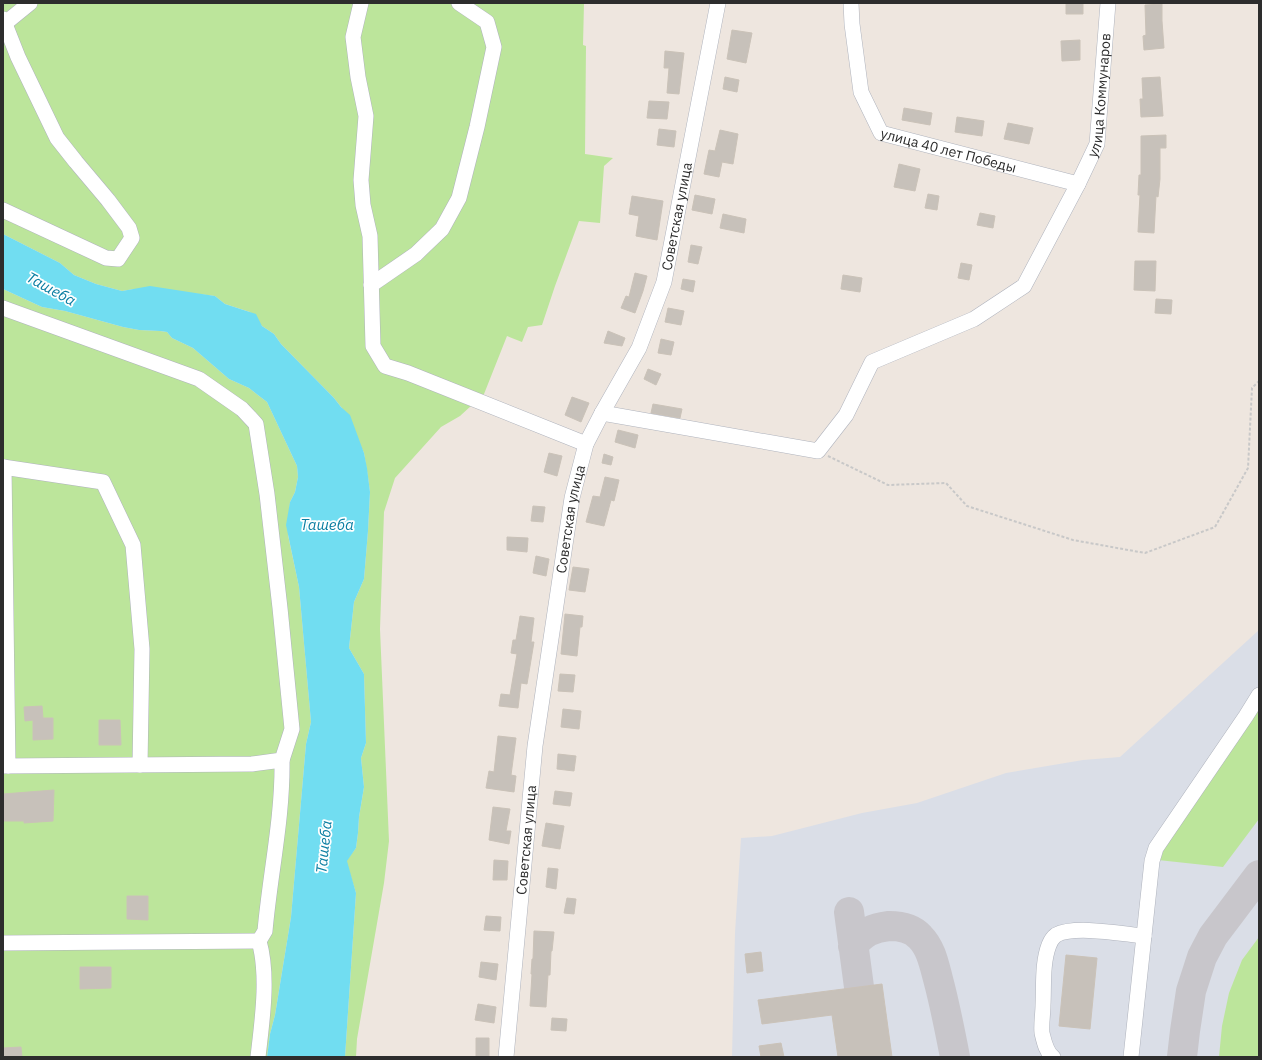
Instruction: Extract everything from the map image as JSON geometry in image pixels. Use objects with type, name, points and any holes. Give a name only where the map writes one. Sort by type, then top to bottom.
[{"type":"street","points":[[3,210],[106,258],[118,259],[132,238],[130,228],[57,138],[18,57],[4,23],[30,3]]},
{"type":"street","points":[[361,3],[353,37],[358,78],[366,116],[361,180],[363,205],[370,236],[373,346],[385,366],[408,373],[586,444]]},
{"type":"street","points":[[371,285],[416,254],[442,229],[459,198],[477,127],[494,47],[487,22],[459,3]]},
{"type":"street","name":"Советская улица","points":[[506,1057],[535,746],[572,498],[586,444],[639,348],[664,282],[718,3]]},
{"type":"street","name":"улица 40 лет Победы","points":[[851,3],[852,24],[861,92],[881,134],[1078,184]]},
{"type":"street","name":"улица Коммунаров","points":[[818,451],[846,415],[872,362],[974,320],[1024,286],[1078,184],[1097,144],[1108,3]]},
{"type":"street","points":[[3,308],[199,379],[242,409],[256,424],[267,494],[292,729],[282,760],[282,782],[277,839],[264,931],[258,941],[262,953],[264,996],[258,1057]]},
{"type":"street","points":[[602,413],[818,451]]},
{"type":"street","points":[[140,764],[142,649],[133,545],[103,482],[4,467],[6,766],[252,764],[282,760]]},
{"type":"street","points":[[1131,1057],[1152,861],[1156,848],[1259,695]]},
{"type":"street","points":[[1053,1057],[1045,1045],[1042,1031],[1045,962],[1048,946],[1052,939],[1065,932],[1088,931],[1144,936]]},
{"type":"street","points":[[3,943],[258,941]]},
{"type":"path","points":[[818,451],[888,485],[946,483],[967,506],[1073,540],[1145,553],[1215,527],[1248,468],[1252,388],[1259,381]]},
{"type":"shaded area","points":[[1259,630],[1259,1057],[732,1057],[735,933],[741,838],[772,836],[862,813],[917,803],[1006,773],[1083,760],[1120,757]]},
{"type":"green space","points":[[3,3],[584,3],[583,45],[586,46],[585,154],[613,158],[604,166],[600,223],[579,221],[542,325],[528,327],[522,342],[507,336],[484,394],[460,416],[441,427],[395,478],[384,512],[380,629],[389,841],[384,883],[357,1039],[356,1057],[345,1057],[356,893],[346,861],[356,848],[364,787],[361,758],[366,743],[364,674],[349,648],[354,602],[364,579],[368,531],[370,492],[364,453],[345,412],[334,398],[281,344],[274,334],[262,326],[250,312],[225,304],[215,296],[134,289],[122,291],[96,284],[74,275],[60,263],[3,234]]},
{"type":"green space","points":[[3,289],[42,307],[65,311],[123,327],[167,332],[172,338],[193,348],[229,379],[249,388],[267,402],[297,466],[298,477],[295,492],[290,502],[288,535],[299,587],[311,722],[306,744],[291,917],[267,1057],[3,1057]]},
{"type":"green space","points":[[1259,706],[1259,819],[1223,867],[1158,860],[1163,846]]},
{"type":"green space","points":[[1259,937],[1259,1057],[1219,1057],[1222,1026],[1229,993],[1242,960]]},
{"type":"water","name":"Ташеба","points":[[3,234],[60,263],[74,275],[96,284],[122,291],[150,286],[215,296],[225,304],[256,314],[262,326],[274,334],[281,344],[350,415],[364,453],[370,492],[364,579],[354,602],[349,648],[364,674],[366,743],[361,758],[364,787],[356,848],[347,861],[356,893],[345,1057],[267,1057],[291,917],[306,744],[311,722],[299,587],[286,525],[290,502],[295,492],[298,477],[297,466],[267,402],[249,388],[229,379],[193,348],[172,338],[167,332],[123,327],[65,311],[42,307],[3,289]]},
{"type":"building","points":[[1066,3],[1083,3],[1083,14],[1066,14]]},
{"type":"building","points":[[1162,4],[1164,48],[1144,50],[1143,36],[1146,35],[1145,5]]},
{"type":"building","points":[[732,30],[752,33],[746,63],[727,59]]},
{"type":"building","points":[[1080,40],[1080,60],[1062,61],[1061,41]]},
{"type":"building","points":[[665,51],[684,53],[679,94],[667,93],[669,68],[664,68]]},
{"type":"building","points":[[725,77],[739,80],[737,92],[723,89]]},
{"type":"building","points":[[1160,77],[1163,116],[1141,117],[1140,99],[1143,99],[1142,78]]},
{"type":"building","points":[[649,101],[669,102],[667,119],[647,118]]},
{"type":"building","points":[[904,108],[932,113],[930,125],[902,120]]},
{"type":"building","points":[[957,117],[984,121],[982,136],[955,132]]},
{"type":"building","points":[[1008,123],[1033,128],[1029,144],[1004,139]]},
{"type":"building","points":[[659,129],[676,131],[674,147],[657,145]]},
{"type":"building","points":[[720,130],[738,134],[733,164],[722,162],[719,177],[704,174],[709,150],[715,151]]},
{"type":"building","points":[[1166,135],[1166,148],[1160,148],[1160,179],[1158,197],[1156,196],[1154,233],[1138,232],[1140,195],[1138,195],[1139,175],[1141,175],[1141,136]]},
{"type":"building","points":[[899,164],[920,169],[915,191],[894,187]]},
{"type":"building","points":[[928,194],[939,196],[937,210],[925,208]]},
{"type":"building","points":[[695,195],[715,199],[712,214],[692,210]]},
{"type":"building","points":[[632,196],[663,201],[657,240],[636,236],[639,216],[629,214]]},
{"type":"building","points":[[980,213],[995,216],[993,228],[977,225]]},
{"type":"building","points":[[723,214],[746,219],[744,233],[720,228]]},
{"type":"building","points":[[691,245],[702,247],[698,264],[688,262]]},
{"type":"building","points":[[1135,261],[1156,261],[1155,291],[1134,290]]},
{"type":"building","points":[[961,263],[972,265],[969,280],[958,278]]},
{"type":"building","points":[[635,273],[647,276],[635,313],[621,308],[626,296],[629,297]]},
{"type":"building","points":[[843,275],[862,278],[860,292],[841,289]]},
{"type":"building","points":[[683,279],[695,281],[693,292],[681,289]]},
{"type":"building","points":[[1156,299],[1172,300],[1171,314],[1155,313]]},
{"type":"building","points":[[668,308],[684,311],[681,325],[665,322]]},
{"type":"building","points":[[608,331],[625,338],[622,346],[604,343]]},
{"type":"building","points":[[661,339],[674,342],[671,355],[658,353]]},
{"type":"building","points":[[648,369],[661,374],[656,385],[644,379]]},
{"type":"building","points":[[572,397],[589,403],[581,422],[565,415]]},
{"type":"building","points":[[653,404],[682,409],[680,418],[651,413]]},
{"type":"building","points":[[618,430],[638,435],[635,448],[615,442]]},
{"type":"building","points":[[549,453],[562,456],[557,476],[544,472]]},
{"type":"building","points":[[604,454],[613,457],[611,465],[602,463]]},
{"type":"building","points":[[605,477],[619,480],[614,501],[611,500],[604,526],[586,522],[593,496],[600,497]]},
{"type":"building","points":[[533,506],[545,507],[543,522],[531,521]]},
{"type":"building","points":[[507,537],[528,538],[527,552],[507,550]]},
{"type":"building","points":[[536,556],[549,559],[546,576],[533,573]]},
{"type":"building","points":[[573,567],[589,569],[585,592],[569,590]]},
{"type":"building","points":[[565,614],[583,616],[582,627],[580,627],[577,656],[561,654]]},
{"type":"building","points":[[520,616],[534,618],[531,642],[534,642],[527,684],[521,683],[518,708],[499,706],[501,694],[510,695],[517,654],[511,653],[513,640],[516,640]]},
{"type":"building","points":[[560,674],[575,675],[573,692],[558,691]]},
{"type":"building","points":[[42,706],[43,718],[53,718],[53,739],[33,740],[33,720],[25,721],[24,707]]},
{"type":"building","points":[[563,709],[581,711],[579,729],[561,727]]},
{"type":"building","points":[[99,720],[120,720],[121,745],[99,745]]},
{"type":"building","points":[[498,736],[516,738],[511,775],[516,776],[514,792],[486,788],[489,771],[494,772]]},
{"type":"building","points":[[558,754],[576,756],[574,771],[557,769]]},
{"type":"building","points":[[54,790],[53,821],[24,823],[24,821],[3,821],[3,794]]},
{"type":"building","points":[[555,791],[572,793],[570,806],[553,804]]},
{"type":"building","points":[[493,807],[510,809],[506,831],[511,831],[509,844],[489,840]]},
{"type":"building","points":[[546,823],[564,826],[560,849],[542,846]]},
{"type":"building","points":[[494,860],[508,861],[507,880],[493,880]]},
{"type":"building","points":[[548,868],[558,869],[556,889],[546,887]]},
{"type":"building","points":[[127,896],[148,896],[148,920],[127,919]]},
{"type":"building","points":[[567,898],[576,899],[574,914],[564,913]]},
{"type":"building","points":[[486,916],[501,917],[500,931],[484,930]]},
{"type":"building","points":[[534,931],[554,932],[551,951],[550,975],[548,975],[546,1007],[530,1006]]},
{"type":"building","points":[[761,952],[763,971],[747,973],[745,954]]},
{"type":"building","points":[[1066,955],[1097,958],[1090,1029],[1059,1026]]},
{"type":"building","points":[[481,962],[498,964],[496,980],[479,977]]},
{"type":"building","points":[[80,967],[111,967],[111,988],[80,989]]},
{"type":"building","points":[[882,984],[892,1057],[838,1057],[832,1015],[762,1024],[758,1000]]},
{"type":"building","points":[[478,1004],[496,1007],[494,1023],[475,1020]]},
{"type":"building","points":[[552,1018],[567,1019],[566,1031],[551,1030]]},
{"type":"building","points":[[476,1038],[489,1038],[489,1057],[476,1057]]},
{"type":"building","points":[[781,1043],[784,1057],[761,1057],[759,1046]]},
{"type":"building","points":[[21,1047],[22,1057],[3,1057],[3,1048]]},
{"type":"taxiway","points":[[1182,1057],[1191,991],[1202,957],[1213,936],[1259,875]]},
{"type":"taxiway","points":[[849,912],[859,987]]},
{"type":"taxiway","points":[[853,946],[865,934],[878,928],[889,926],[906,928],[913,931],[924,941],[933,962],[941,989],[955,1057]]}]
